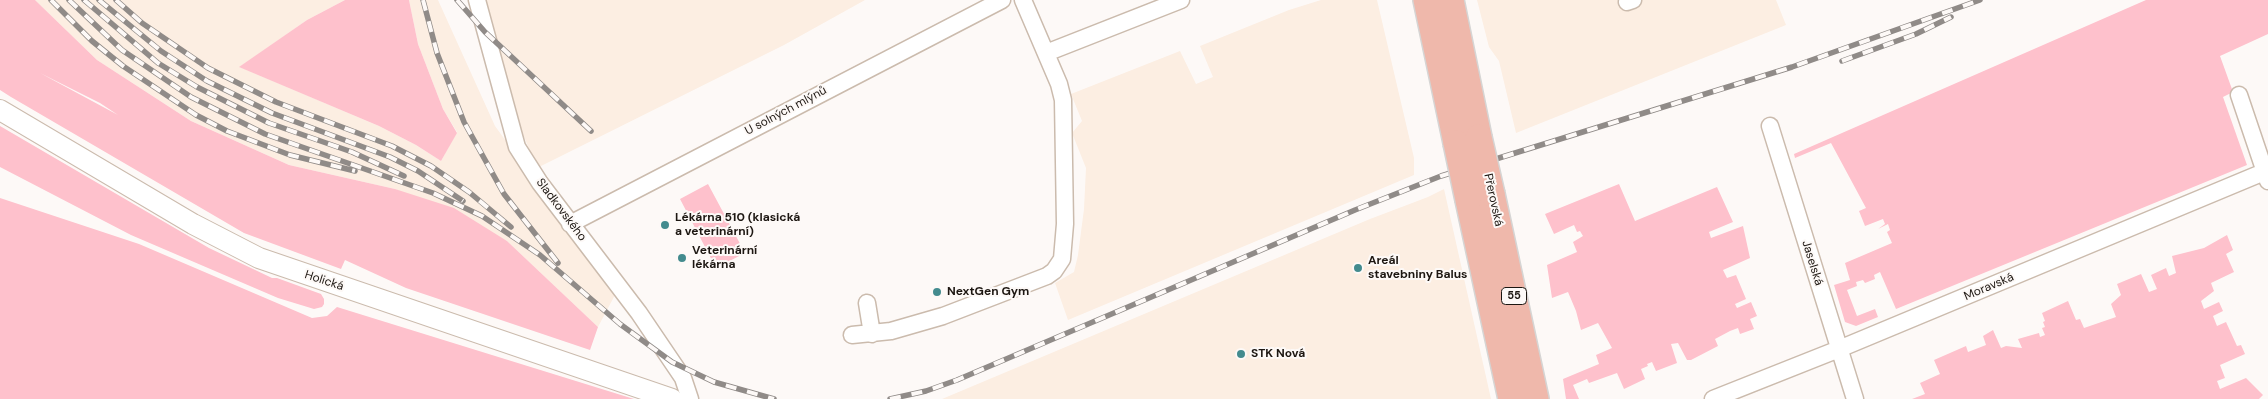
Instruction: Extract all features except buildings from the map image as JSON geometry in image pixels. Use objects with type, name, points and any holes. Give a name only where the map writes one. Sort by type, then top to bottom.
[{"type":"main road","name":"Přerovská","points":[[1426,0],[1468,140],[1480,197],[1511,399]]},
{"type":"main road","name":"Přerovská","points":[[1451,0],[1468,140]]},
{"type":"main road","name":"Přerovská","points":[[1480,197],[1536,399]]},
{"type":"street","name":"Sladkovského","points":[[477,0],[517,147],[570,224],[633,305],[683,378],[690,399]]},
{"type":"street","name":"U solných mlýnů","points":[[570,224],[1002,0]]},
{"type":"street","points":[[852,335],[872,334],[922,323],[1037,280],[1054,271],[1062,260],[1065,246],[1064,107],[1058,84],[1023,0]]},
{"type":"street","points":[[1046,54],[1180,0]]},
{"type":"street","points":[[2239,96],[2266,177]]},
{"type":"street","name":"Holická","points":[[0,110],[193,224],[259,258],[672,399]]},
{"type":"street","name":"Jaselská","points":[[1770,126],[1855,399]]},
{"type":"street","name":"Moravská","points":[[1713,399],[2266,177]]},
{"type":"street","points":[[867,302],[872,334]]},
{"type":"shaded area","points":[[0,0],[35,0],[97,60],[191,121],[289,165],[395,189],[454,208],[507,241],[598,327],[590,350],[406,288],[345,260],[341,269],[244,233],[0,90]],"holes":[[[40,73],[100,103],[118,115]]]},
{"type":"shaded area","points":[[35,0],[345,0],[307,20],[240,67],[379,126],[416,145],[441,161],[457,132],[443,109],[418,44],[409,0],[438,0],[495,126],[616,293],[598,327],[507,241],[395,189],[289,165],[191,121],[97,60]]},
{"type":"shaded area","points":[[345,0],[409,0],[418,44],[443,109],[457,133],[441,161],[416,145],[379,126],[239,67],[307,20]]},
{"type":"shaded area","points":[[486,0],[865,0],[784,45],[537,168],[515,115]]},
{"type":"shaded area","points":[[1321,0],[1377,0],[1414,158],[1414,175],[1068,320],[1055,283],[1074,272],[1084,209],[1086,168],[1072,133],[1082,121],[1071,94],[1180,51],[1196,84],[1213,77],[1200,46],[1289,10]]},
{"type":"shaded area","points":[[1477,0],[1776,0],[1786,25],[1516,133],[1499,61],[1489,47]]},
{"type":"shaded area","points":[[2146,0],[2268,0],[2268,34],[2220,56],[2233,92],[2223,97],[2247,165],[1896,309],[1880,272],[1874,275],[1875,279],[1865,283],[1863,280],[1856,282],[1857,286],[1847,290],[1857,316],[1875,309],[1878,317],[1856,326],[1845,322],[1834,285],[1850,280],[1845,263],[1892,243],[1887,232],[1890,230],[1888,224],[1878,229],[1885,224],[1883,219],[1865,226],[1859,211],[1866,208],[1831,143],[1795,158],[1794,154]]},
{"type":"shaded area","points":[[0,126],[209,248],[272,278],[277,278],[321,294],[324,304],[322,307],[314,309],[278,298],[131,235],[0,167]]},
{"type":"shaded area","points":[[708,184],[745,253],[716,268],[680,199]]},
{"type":"shaded area","points":[[1619,184],[1635,221],[1717,187],[1733,222],[1709,232],[1711,238],[1743,226],[1750,258],[1723,270],[1727,278],[1736,275],[1746,299],[1735,304],[1737,308],[1751,302],[1757,316],[1750,319],[1754,329],[1740,334],[1738,328],[1730,331],[1715,339],[1718,346],[1691,360],[1687,360],[1678,343],[1671,344],[1677,363],[1656,371],[1652,362],[1647,364],[1648,366],[1641,369],[1645,379],[1624,389],[1617,373],[1589,383],[1587,379],[1573,385],[1579,399],[1566,399],[1563,379],[1599,364],[1596,355],[1612,348],[1598,323],[1581,330],[1568,292],[1552,298],[1547,265],[1577,252],[1573,242],[1583,236],[1580,231],[1577,232],[1574,225],[1554,234],[1545,214]]},
{"type":"shaded area","name":"Areál stavebniny Balus","points":[[1444,189],[1491,399],[942,399],[1370,219],[1428,197]]},
{"type":"shaded area","points":[[0,198],[139,244],[312,318],[327,316],[337,307],[634,399],[0,399]]},
{"type":"shaded area","points":[[2227,235],[2233,250],[2226,254],[2234,272],[2211,283],[2214,291],[2201,301],[2204,309],[2219,302],[2223,311],[2213,316],[2217,326],[2226,322],[2237,346],[2241,345],[2245,354],[2220,365],[2225,378],[2217,381],[2220,389],[2246,378],[2263,395],[2259,399],[1912,399],[1925,394],[1920,383],[1940,374],[1934,360],[1966,346],[1968,352],[1986,345],[1983,336],[1993,330],[2001,348],[2006,346],[2022,348],[2018,339],[2039,333],[2040,337],[2045,335],[2042,328],[2045,327],[2043,322],[2045,321],[2042,313],[2068,301],[2076,320],[2080,319],[2084,328],[2116,317],[2111,304],[2121,295],[2117,284],[2141,274],[2149,292],[2157,289],[2151,275],[2166,268],[2169,276],[2176,273],[2172,256],[2204,248]]},
{"type":"railway","points":[[51,0],[92,41],[123,66],[196,115],[227,131],[290,155],[355,171]]},
{"type":"railway","points":[[69,0],[122,50],[191,97],[265,134],[433,193],[482,216],[540,255],[620,324],[672,362],[714,382],[774,399]]},
{"type":"railway","points":[[84,0],[158,63],[197,87],[269,123],[352,152],[404,176]]},
{"type":"railway","points":[[99,0],[161,51],[207,81],[272,113],[390,157],[418,171],[463,201]]},
{"type":"railway","points":[[116,0],[142,23],[208,68],[276,102],[392,146],[431,166],[469,192],[511,227]]},
{"type":"railway","points":[[423,0],[437,53],[464,122],[504,194],[558,263]]},
{"type":"railway","points":[[457,0],[485,32],[591,131]]},
{"type":"railway","points":[[890,399],[926,391],[957,380],[1355,210],[1441,176],[1792,67],[1980,0]]},
{"type":"railway","points":[[1842,61],[1916,34],[1951,17]]},
{"type":"place","name":"Lékárna 510 (klasická a veterinární)","points":[[665,225]]},
{"type":"place","name":"Veterinární lékárna","points":[[682,258]]},
{"type":"place","name":"Areál stavebniny Balus","points":[[1358,268]]},
{"type":"place","name":"NextGen Gym","points":[[937,292]]},
{"type":"place","name":"STK Nová","points":[[1241,354]]}]
